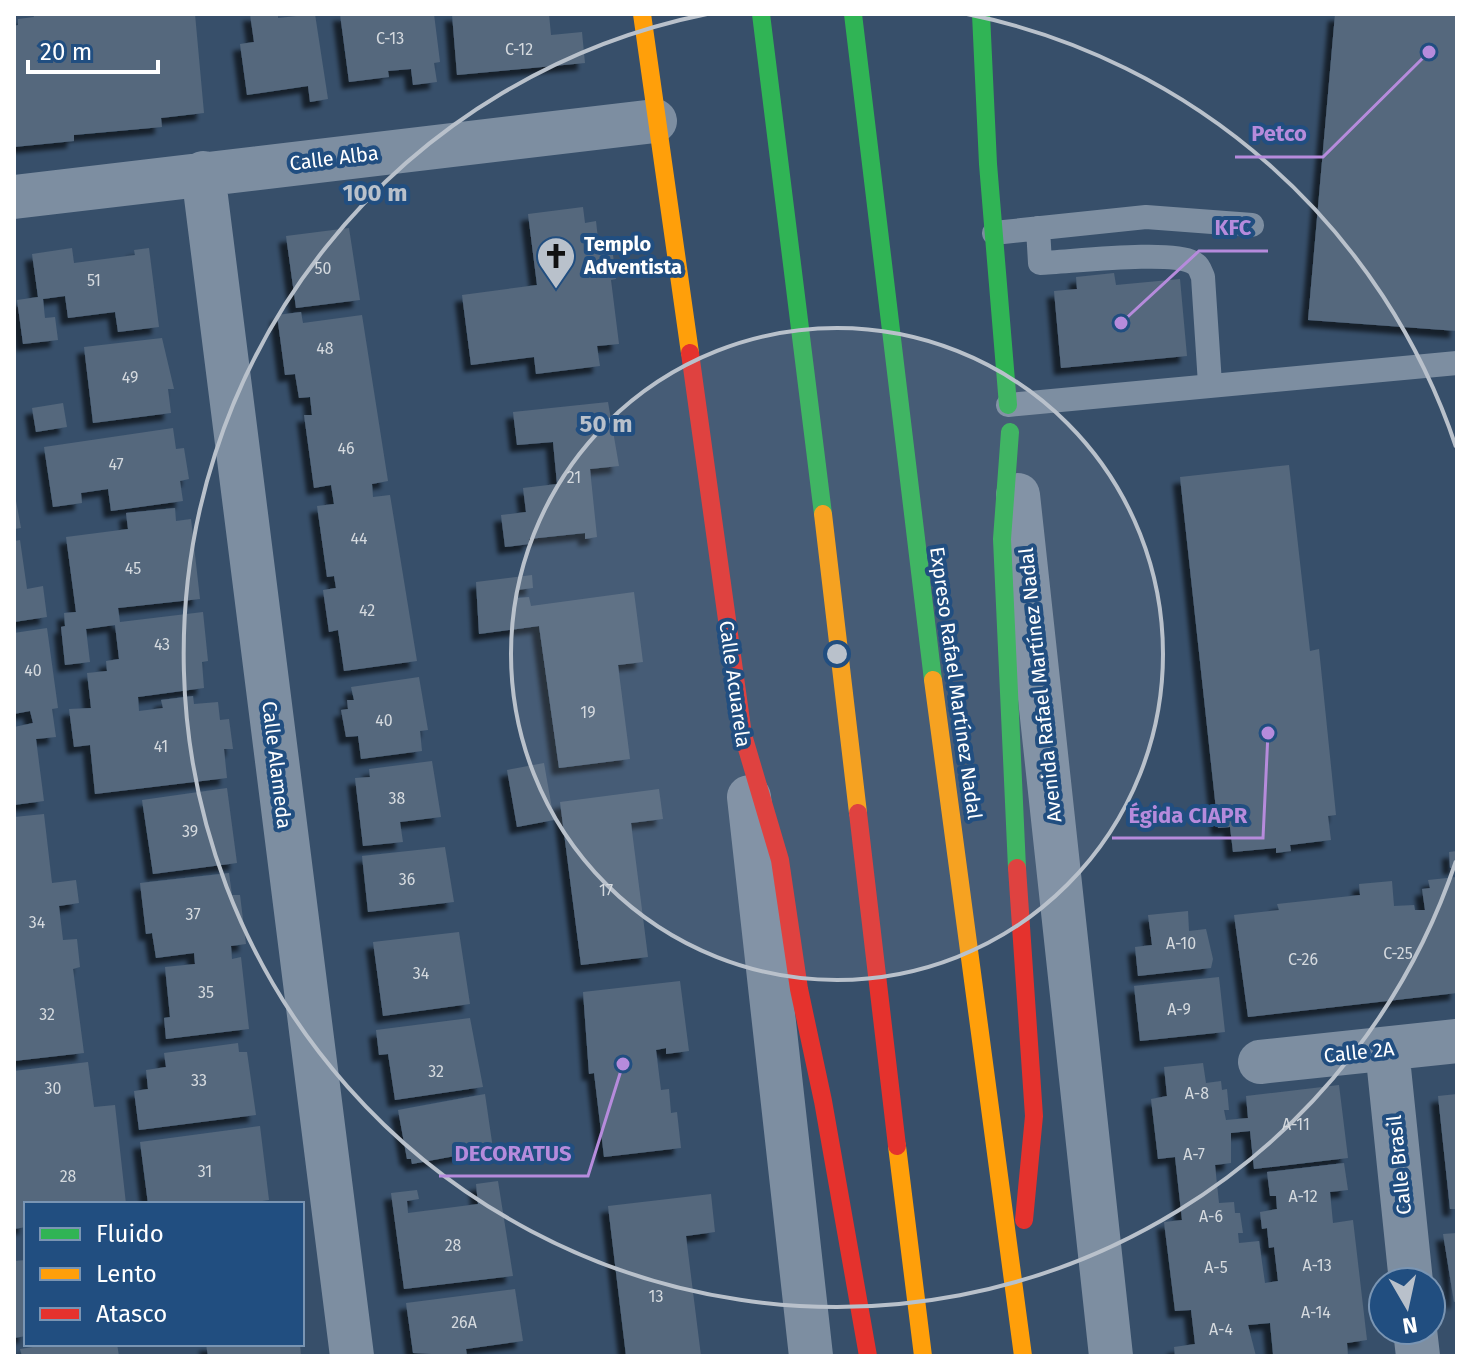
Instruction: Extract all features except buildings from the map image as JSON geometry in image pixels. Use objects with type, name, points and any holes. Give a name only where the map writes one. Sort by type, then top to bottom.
[{"type":"main road","name":"Calle Acuarela","points":[[642,14],[743,735]]},
{"type":"main road","points":[[761,14],[798,288],[878,999],[923,1356]]},
{"type":"main road","name":"Expreso Rafael Martínez Nadal","points":[[853,14],[905,467],[1023,1356]]},
{"type":"main road","name":"Avenida Rafael Martínez Nadal","points":[[981,14],[1009,418]]},
{"type":"main road","points":[[1009,418],[1002,539],[1016,851],[1034,1116],[1017,1298]]},
{"type":"main road","points":[[743,735],[780,860],[799,989],[823,1101],[868,1356]]},
{"type":"street","name":"Calle Alba","points":[[14,197],[655,121]]},
{"type":"street","name":"Calle Alameda","points":[[203,173],[352,1356]]},
{"type":"street","name":"Avenida Rafael Martínez Nadal","points":[[1009,418],[1051,776],[1111,1356]]},
{"type":"street","name":"Calle Acuarela","points":[[743,735],[811,1356]]},
{"type":"street","name":"Calle 2A","points":[[1260,1062],[1457,1041]]},
{"type":"street","name":"Calle Brasil","points":[[1387,1049],[1409,1266]]},
{"type":"lane","points":[[994,233],[1146,217],[1252,225]]},
{"type":"lane","points":[[1038,228],[1040,263],[1168,257],[1190,260],[1199,266],[1203,277],[1210,384]]},
{"type":"lane","points":[[1009,418],[1210,384],[1457,363]]},
{"type":"traffic: fast","points":[[761,14],[823,514]]},
{"type":"traffic: fast","points":[[853,14],[933,680]]},
{"type":"traffic: fast","points":[[981,14],[988,164],[1008,405]]},
{"type":"traffic: fast","points":[[1010,432],[1002,539],[1017,868]]},
{"type":"traffic: slow","points":[[642,14],[690,353]]},
{"type":"traffic: slow","points":[[823,514],[858,813]]},
{"type":"traffic: slow","points":[[933,680],[1023,1356]]},
{"type":"traffic: slow","points":[[897,1146],[923,1356]]},
{"type":"traffic: jam","points":[[690,353],[743,735]]},
{"type":"traffic: jam","points":[[743,735],[780,860],[799,989],[823,1101],[868,1356]]},
{"type":"traffic: jam","points":[[858,813],[897,1146]]},
{"type":"traffic: jam","points":[[1017,868],[1034,1116],[1024,1220]]},
{"type":"place","name":"Petco","points":[[1429,52]]},
{"type":"place","name":"Templo Adventista","points":[[556,290]]},
{"type":"place","name":"KFC","points":[[1121,323]]},
{"type":"place","name":"Égida CIAPR","points":[[1268,733]]},
{"type":"place","name":"DECORATUS","points":[[623,1064]]}]
